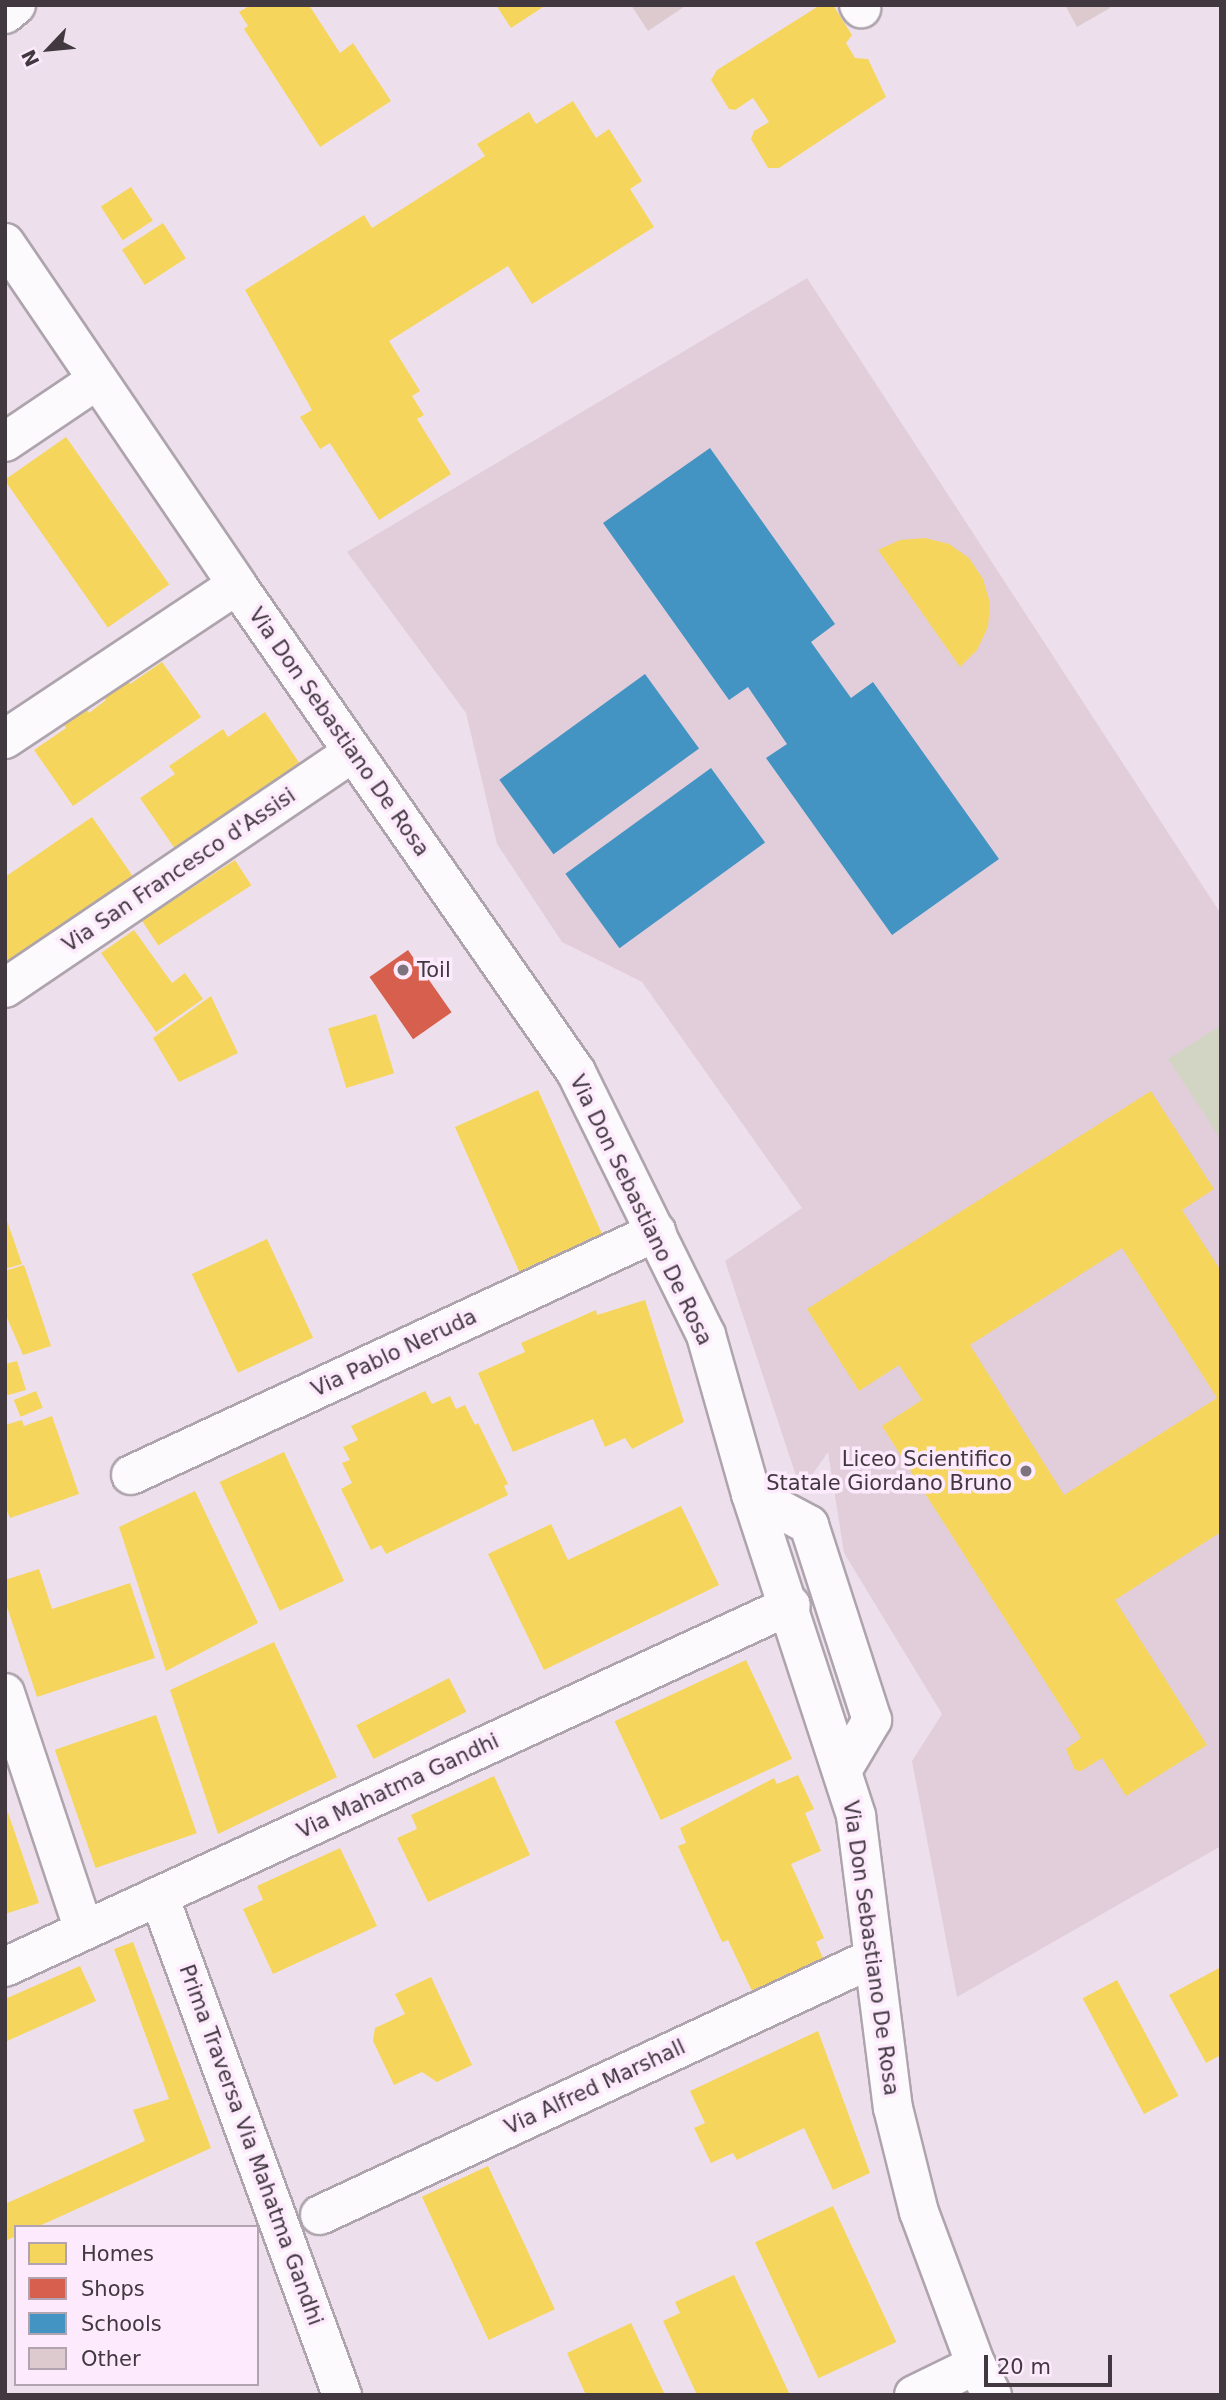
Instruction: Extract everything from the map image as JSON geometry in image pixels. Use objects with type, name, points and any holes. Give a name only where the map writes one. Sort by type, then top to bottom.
[{"type":"street","points":[[5,14],[16,5]]},
{"type":"street","name":"Via Don Sebastiano De Rosa","points":[[5,243],[236,585],[576,1072],[706,1335],[751,1494],[791,1605],[856,1816],[871,1959],[893,2108],[919,2212],[984,2380]]},
{"type":"street","points":[[5,442],[97,380]]},
{"type":"street","points":[[5,739],[236,585]]},
{"type":"street","name":"Via San Francesco d'Assisi","points":[[5,988],[353,752]]},
{"type":"street","name":"Via Pablo Neruda","points":[[131,1475],[656,1232]]},
{"type":"street","points":[[751,1494],[809,1525],[872,1720],[843,1769]]},
{"type":"street","name":"Via Mahatma Gandhi","points":[[5,1967],[791,1605]]},
{"type":"street","points":[[5,1693],[85,1930]]},
{"type":"street","name":"Prima Traversa Via Mahatma Gandhi","points":[[159,1896],[342,2395]]},
{"type":"street","name":"Via Alfred Marshall","points":[[320,2215],[871,1959]]},
{"type":"street","points":[[914,2395],[984,2380]]},
{"type":"shaded area","points":[[807,278],[1221,914],[1221,1846],[957,1997],[912,1761],[942,1714],[844,1553],[828,1452],[801,1491],[725,1261],[802,1208],[642,982],[562,942],[497,844],[466,713],[347,552]]},
{"type":"green space","points":[[1221,1025],[1221,1140],[1168,1059]]},
{"type":"building: Homes","points":[[251,5],[309,5],[340,53],[353,43],[391,101],[320,147],[244,29],[248,26],[239,12]]},
{"type":"building: Homes","points":[[496,5],[546,5],[511,28]]},
{"type":"building: Homes","points":[[833,5],[852,35],[846,43],[855,58],[868,59],[886,97],[779,168],[768,168],[751,139],[754,131],[769,122],[753,98],[735,110],[729,109],[711,80],[717,70],[817,7]]},
{"type":"building: Homes","points":[[573,101],[596,138],[609,129],[642,181],[630,189],[654,227],[532,304],[508,266],[389,341],[420,391],[412,396],[424,415],[417,419],[451,474],[379,520],[330,443],[320,449],[300,417],[312,410],[245,290],[364,215],[372,228],[485,156],[477,144],[529,112],[536,124]]},
{"type":"building: Homes","points":[[131,187],[153,221],[123,240],[101,207]]},
{"type":"building: Homes","points":[[163,223],[186,258],[145,285],[122,250]]},
{"type":"building: Homes","points":[[66,437],[169,584],[108,627],[5,481]]},
{"type":"building: Homes","points":[[925,538],[949,544],[969,558],[983,579],[990,603],[988,627],[977,650],[960,667],[878,550],[900,540]]},
{"type":"building: Homes","points":[[162,662],[201,717],[73,806],[34,750],[66,728],[60,719],[83,703],[89,713],[106,700],[100,691],[124,675],[130,684]]},
{"type":"building: Homes","points":[[265,712],[306,773],[182,859],[140,798],[175,774],[169,766],[223,729],[228,737]]},
{"type":"building: Homes","points":[[92,817],[134,878],[10,963],[5,956],[5,877]]},
{"type":"building: Homes","points":[[235,860],[251,885],[158,946],[142,920]]},
{"type":"building: Homes","points":[[134,930],[172,983],[185,973],[203,999],[156,1032],[101,953]]},
{"type":"building: Homes","points":[[211,996],[238,1053],[179,1082],[153,1038]]},
{"type":"building: Homes","points":[[376,1014],[394,1073],[346,1088],[328,1029]]},
{"type":"building: Homes","points":[[538,1090],[606,1242],[522,1279],[455,1127]]},
{"type":"building: Homes","points":[[1151,1091],[1214,1189],[1182,1210],[1221,1271],[1221,1532],[1115,1600],[1207,1745],[1126,1796],[1102,1758],[1081,1771],[1075,1770],[1066,1749],[1081,1738],[882,1426],[922,1400],[899,1365],[859,1391],[807,1309]],"holes":[[[1122,1248],[1217,1398],[1064,1495],[970,1345]]]},
{"type":"building: Homes","points":[[5,1215],[22,1264],[5,1269]]},
{"type":"building: Homes","points":[[267,1239],[313,1338],[238,1373],[192,1274]]},
{"type":"building: Homes","points":[[24,1265],[51,1346],[23,1355],[5,1313],[5,1271]]},
{"type":"building: Homes","points":[[645,1300],[684,1422],[632,1449],[625,1438],[605,1447],[593,1419],[513,1452],[478,1373],[525,1352],[521,1343],[596,1310],[597,1315]]},
{"type":"building: Homes","points":[[17,1361],[26,1390],[5,1396],[5,1364]]},
{"type":"building: Homes","points":[[36,1391],[43,1408],[20,1417],[14,1400]]},
{"type":"building: Homes","points":[[425,1391],[432,1404],[450,1396],[456,1409],[465,1405],[475,1425],[478,1423],[508,1484],[504,1486],[508,1495],[386,1554],[381,1545],[371,1550],[341,1489],[352,1483],[342,1463],[350,1460],[343,1447],[358,1440],[351,1426]]},
{"type":"building: Homes","points":[[52,1416],[79,1494],[10,1518],[5,1507],[5,1425],[22,1420],[24,1426]]},
{"type":"building: Homes","points":[[284,1452],[344,1581],[280,1611],[220,1482]]},
{"type":"building: Homes","points":[[195,1491],[258,1623],[166,1671],[119,1527]]},
{"type":"building: Homes","points":[[681,1506],[719,1585],[544,1670],[488,1554],[551,1524],[568,1560]]},
{"type":"building: Homes","points":[[39,1569],[52,1609],[130,1583],[155,1658],[37,1697],[5,1601],[5,1580]]},
{"type":"building: Homes","points":[[274,1642],[337,1777],[218,1834],[170,1690]]},
{"type":"building: Homes","points":[[746,1660],[792,1759],[661,1820],[615,1721]]},
{"type":"building: Homes","points":[[449,1678],[466,1712],[374,1759],[356,1725]]},
{"type":"building: Homes","points":[[156,1715],[197,1833],[96,1868],[55,1750]]},
{"type":"building: Homes","points":[[798,1775],[814,1809],[805,1813],[821,1851],[791,1864],[824,1938],[816,1942],[823,1958],[752,1991],[728,1940],[722,1942],[678,1846],[686,1843],[680,1828],[774,1778],[777,1784]]},
{"type":"building: Homes","points":[[494,1776],[530,1855],[428,1902],[397,1838],[417,1829],[411,1815]]},
{"type":"building: Homes","points":[[5,1804],[39,1903],[5,1914]]},
{"type":"building: Homes","points":[[340,1848],[377,1926],[273,1974],[243,1909],[263,1900],[257,1886]]},
{"type":"building: Homes","points":[[133,1942],[211,2148],[41,2225],[14,2225],[14,2237],[5,2241],[5,2204],[145,2141],[133,2110],[169,2099],[114,1949]]},
{"type":"building: Homes","points":[[80,1966],[96,2001],[5,2042],[5,1999]]},
{"type":"building: Homes","points":[[1221,1967],[1221,2055],[1206,2063],[1169,1995]]},
{"type":"building: Homes","points":[[431,1977],[472,2065],[437,2082],[422,2072],[394,2085],[373,2041],[375,2028],[405,2014],[395,1994]]},
{"type":"building: Homes","points":[[1117,1980],[1179,2096],[1144,2114],[1083,1998]]},
{"type":"building: Homes","points":[[818,2031],[870,2173],[833,2190],[804,2128],[737,2160],[733,2153],[711,2163],[694,2128],[705,2123],[690,2091]]},
{"type":"building: Homes","points":[[488,2166],[555,2309],[489,2340],[422,2197]]},
{"type":"building: Homes","points":[[833,2206],[896,2342],[818,2378],[755,2242]]},
{"type":"building: Homes","points":[[734,2275],[790,2395],[697,2395],[663,2321],[680,2313],[675,2302]]},
{"type":"building: Homes","points":[[631,2323],[665,2395],[586,2395],[567,2353]]},
{"type":"building: Shops","points":[[408,950],[452,1012],[413,1039],[369,977]]},
{"type":"building: Schools","points":[[710,448],[835,624],[811,642],[851,698],[873,682],[999,859],[892,935],[766,758],[787,744],[748,687],[729,700],[603,523]]},
{"type":"building: Schools","points":[[645,674],[699,748],[553,854],[499,780]]},
{"type":"building: Schools","points":[[711,768],[765,842],[619,948],[565,874]]},
{"type":"building: Other","points":[[631,5],[687,5],[648,31]]},
{"type":"building: Other","points":[[1065,5],[1109,5],[1110,8],[1077,27]]},
{"type":"place","name":"Toil","points":[[403,970]]},
{"type":"place","name":"Liceo Scientifico Statale Giordano Bruno","points":[[1026,1471]]}]
